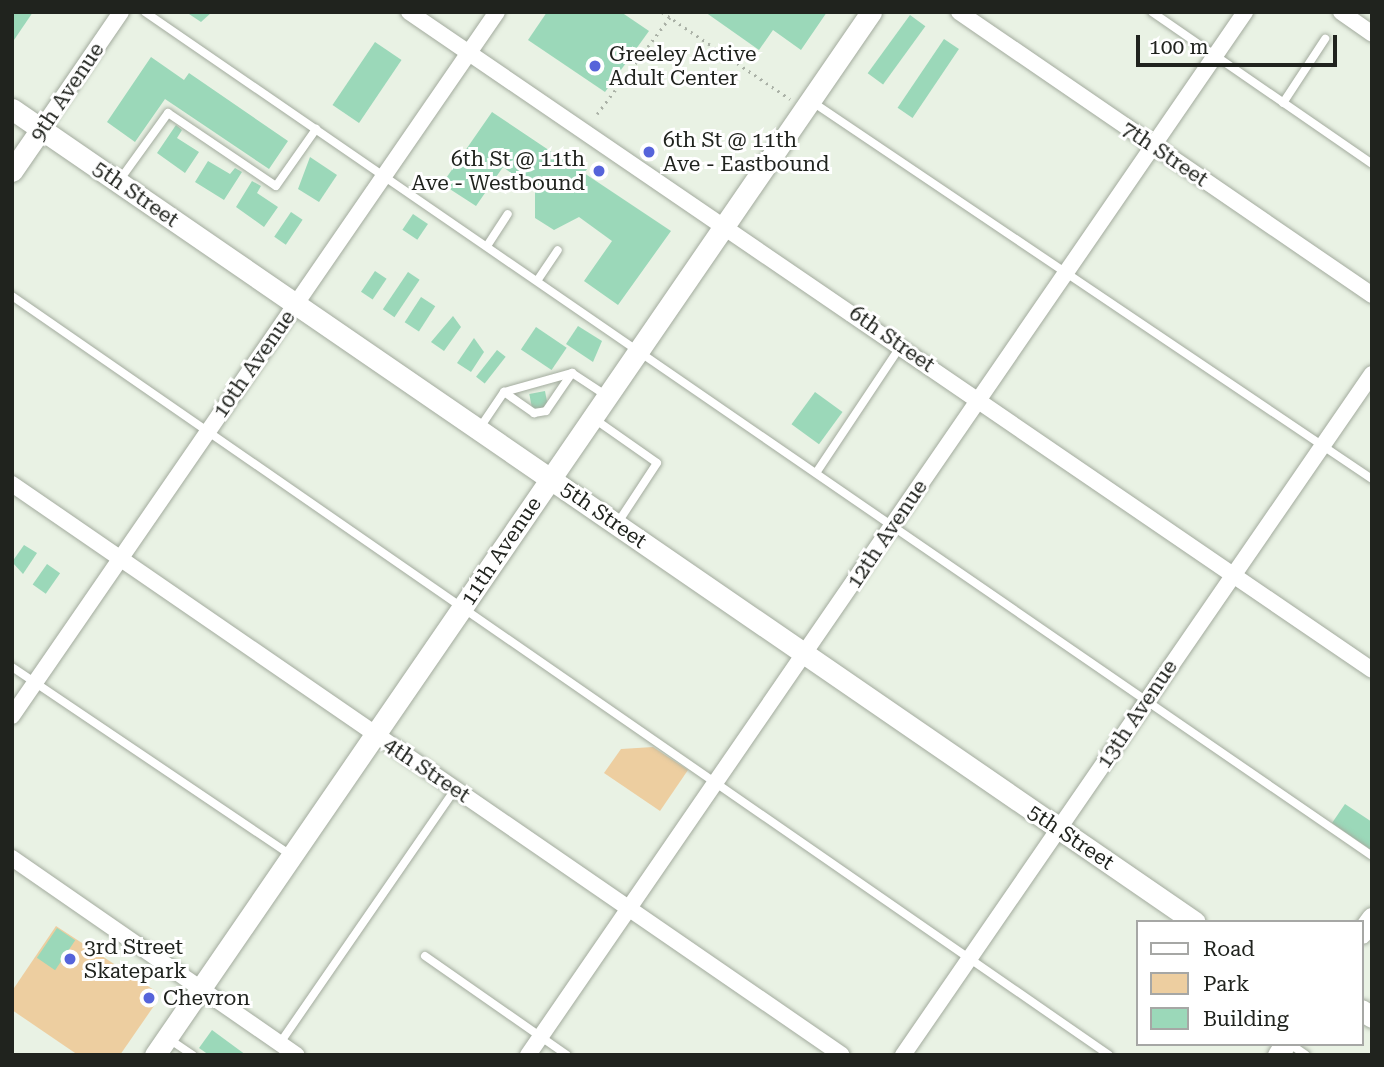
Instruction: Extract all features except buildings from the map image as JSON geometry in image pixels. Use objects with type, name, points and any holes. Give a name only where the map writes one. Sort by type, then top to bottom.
[{"type":"main road","name":"11th Avenue","points":[[161,1046],[724,226],[800,100],[871,12]]},
{"type":"main road","name":"5th Street","points":[[12,109],[1192,920]]},
{"type":"main road","name":"9th Avenue","points":[[12,171],[41,129]]},
{"type":"street","name":"9th Avenue","points":[[41,129],[121,12]]},
{"type":"street","name":"6th Street","points":[[409,12],[901,345],[1372,670]]},
{"type":"street","name":"10th Avenue","points":[[12,716],[497,12]]},
{"type":"street","name":"12th Avenue","points":[[528,1055],[1245,12]]},
{"type":"street","points":[[1341,12],[1372,34]]},
{"type":"street","name":"7th Street","points":[[969,15],[1372,295]]},
{"type":"street","name":"13th Avenue","points":[[903,1055],[1372,374]]},
{"type":"street","name":"4th Street","points":[[12,484],[842,1055]]},
{"type":"street","points":[[12,858],[297,1055]]},
{"type":"lane","points":[[145,12],[1372,856]]},
{"type":"lane","points":[[1152,12],[1372,164]]},
{"type":"lane","points":[[1283,103],[1325,39]]},
{"type":"lane","points":[[800,100],[1068,270],[1372,479]]},
{"type":"lane","points":[[118,182],[167,113],[276,186],[316,129]]},
{"type":"lane","points":[[487,246],[508,214]]},
{"type":"lane","points":[[537,281],[558,250]]},
{"type":"lane","points":[[12,296],[460,610],[714,783],[870,884],[967,961],[1109,1055]]},
{"type":"lane","points":[[817,473],[901,345]]},
{"type":"lane","points":[[504,392],[534,413],[546,411],[572,373]]},
{"type":"lane","points":[[478,429],[504,392],[572,373],[607,396]]},
{"type":"lane","points":[[592,417],[657,463],[617,524]]},
{"type":"lane","points":[[12,667],[292,856]]},
{"type":"lane","points":[[281,1044],[455,789]]},
{"type":"lane","points":[[425,956],[567,1055]]},
{"type":"lane","points":[[161,1046],[193,1055]]},
{"type":"path","points":[[662,12],[800,100]]},
{"type":"path","points":[[597,114],[670,18]]},
{"type":"green space","points":[[653,747],[688,770],[660,811],[604,773],[621,749]]},
{"type":"green space","name":"3rd Street Skatepark","points":[[56,926],[157,992],[158,1000],[120,1055],[78,1055],[12,1010],[12,991]]},
{"type":"place","name":"Greeley Active Adult Center","points":[[595,66]]},
{"type":"place","name":"6th St @ 11th Ave - Eastbound","points":[[649,152]]},
{"type":"place","name":"6th St @ 11th Ave - Westbound","points":[[599,171]]},
{"type":"place","name":"3rd Street Skatepark","points":[[70,959]]},
{"type":"place","name":"Chevron","points":[[149,998]]}]
